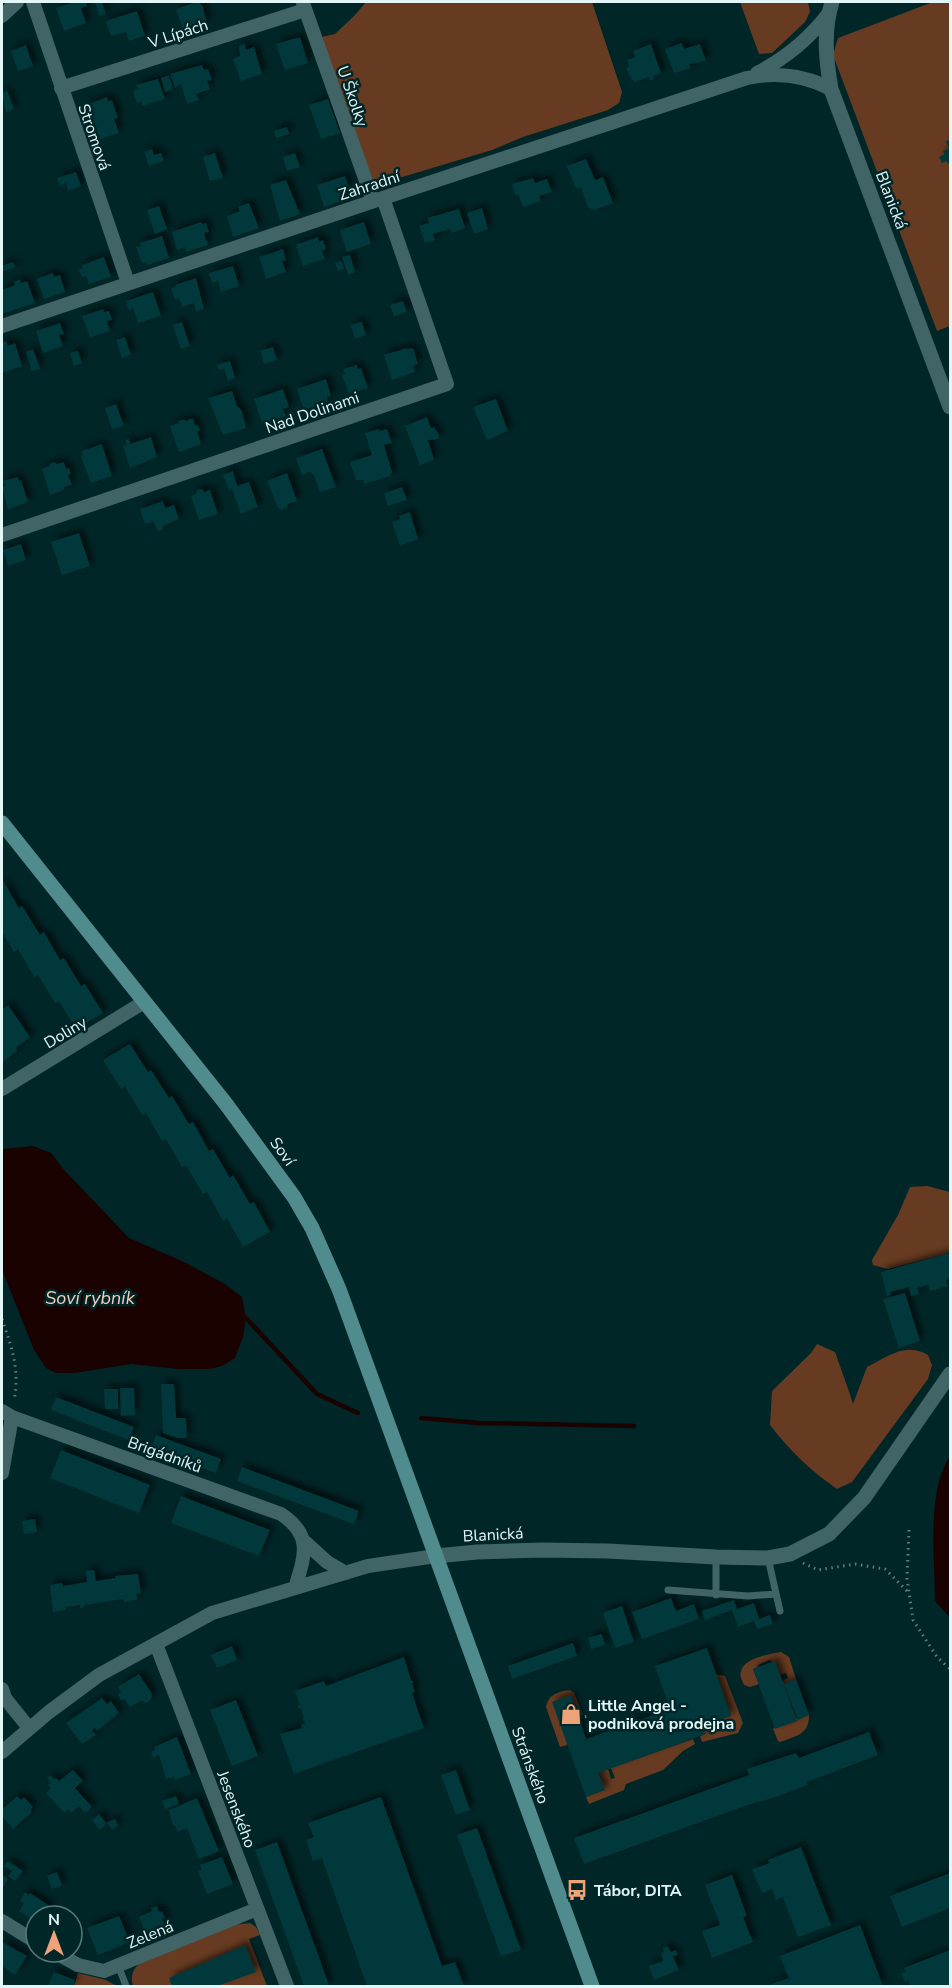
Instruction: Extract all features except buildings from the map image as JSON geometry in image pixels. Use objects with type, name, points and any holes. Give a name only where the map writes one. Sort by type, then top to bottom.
[{"type":"main road","name":"Soví","points":[[2,824],[226,1104],[294,1197],[312,1228],[339,1289],[436,1556]]},
{"type":"main road","name":"Stránského","points":[[436,1556],[592,1986]]},
{"type":"street","points":[[2,16],[17,2]]},
{"type":"street","name":"Stromová","points":[[33,2],[128,283]]},
{"type":"street","name":"V Lípách","points":[[62,88],[304,6]]},
{"type":"street","name":"U Školky","points":[[304,6],[378,200]]},
{"type":"street","name":"Zahradní","points":[[747,78],[784,57],[818,27],[830,8]]},
{"type":"street","name":"Blanická","points":[[830,8],[825,40],[831,89],[951,407]]},
{"type":"street","name":"Zahradní","points":[[2,326],[747,78],[764,75],[799,77],[831,89]]},
{"type":"street","name":"Nad Dolinami","points":[[2,535],[447,384],[378,200]]},
{"type":"street","name":"Doliny","points":[[2,1089],[144,1002]]},
{"type":"street","name":"Blanická","points":[[2,1752],[29,1728],[99,1675],[212,1613],[368,1566],[436,1556],[543,1550],[768,1558],[808,1546],[829,1534],[864,1498],[951,1374]]},
{"type":"street","points":[[2,1473],[7,1414]]},
{"type":"street","name":"Brigádníků","points":[[7,1414],[269,1509],[292,1521],[305,1542],[327,1562],[346,1573]]},
{"type":"street","points":[[295,1588],[302,1566],[305,1542]]},
{"type":"street","name":"Jesenského","points":[[156,1644],[287,1986]]},
{"type":"street","points":[[2,1689],[5,1698],[29,1728]]},
{"type":"street","name":"Zelená","points":[[76,1964],[104,1971],[257,1909]]},
{"type":"street","points":[[2,1921],[24,1935]]},
{"type":"lane","points":[[716,1595],[717,1557]]},
{"type":"lane","points":[[768,1558],[780,1611]]},
{"type":"lane","points":[[668,1590],[716,1595],[776,1594]]},
{"type":"lane","points":[[118,1965],[126,1986]]},
{"type":"path","points":[[2,1319],[16,1361],[17,1388],[7,1414]]},
{"type":"path","points":[[909,1530],[907,1578],[913,1620],[937,1657],[951,1669]]},
{"type":"path","points":[[783,1555],[818,1570],[855,1564],[885,1569],[909,1593]]},
{"type":"path","points":[[579,1718],[588,1716]]},
{"type":"shaded area","points":[[366,2],[592,2],[622,92],[619,103],[608,110],[523,137],[492,150],[375,183],[371,179],[321,37],[335,34]]},
{"type":"shaded area","points":[[740,2],[808,2],[810,12],[805,22],[772,53],[759,54]]},
{"type":"shaded area","points":[[933,2],[950,2],[950,326],[937,331],[833,55],[838,38]]},
{"type":"shaded area","points":[[927,1186],[950,1192],[950,1253],[888,1269],[873,1265],[872,1260],[898,1215],[910,1187]]},
{"type":"shaded area","points":[[817,1344],[835,1352],[853,1404],[867,1367],[890,1355],[904,1350],[920,1351],[928,1355],[932,1365],[928,1379],[852,1482],[837,1489],[801,1460],[770,1425],[772,1391],[811,1353]]},
{"type":"shaded area","points":[[781,1652],[789,1657],[796,1679],[784,1684],[797,1719],[809,1715],[807,1727],[801,1734],[780,1742],[773,1729],[797,1721],[782,1681],[788,1678],[786,1673],[780,1675],[775,1661],[770,1660],[753,1669],[759,1684],[750,1687],[744,1685],[740,1675],[743,1667],[752,1660]]},
{"type":"shaded area","points":[[716,1674],[725,1676],[743,1723],[738,1733],[702,1742],[700,1736],[705,1734],[702,1725],[731,1716]]},
{"type":"shaded area","points":[[570,1690],[574,1693],[583,1715],[578,1716],[567,1745],[560,1747],[546,1707],[554,1694]]},
{"type":"shaded area","points":[[693,1739],[695,1744],[683,1751],[663,1770],[626,1784],[624,1790],[589,1804],[586,1797],[604,1790],[598,1773],[608,1769],[611,1779],[615,1778],[611,1768]]},
{"type":"shaded area","points":[[250,1923],[256,1927],[260,1935],[249,1939],[267,1986],[133,1986],[133,1972],[142,1962],[232,1925]]},
{"type":"shaded area","points":[[78,1973],[106,1980],[117,1986],[74,1986]]},
{"type":"water","name":"Soví rybník","points":[[33,1146],[51,1153],[65,1171],[129,1238],[184,1262],[225,1284],[242,1297],[246,1318],[243,1337],[235,1358],[222,1366],[210,1369],[178,1369],[131,1364],[75,1373],[56,1373],[46,1368],[34,1350],[2,1270],[2,1149]]},
{"type":"water","points":[[950,1456],[950,1618],[935,1601],[933,1546],[938,1488],[942,1471]]},
{"type":"waterway","points":[[246,1318],[317,1394],[358,1413]]},
{"type":"waterway","points":[[421,1418],[479,1423],[634,1426]]},
{"type":"place","name":"Little Angel - podniková prodejna","points":[[571,1714]]},
{"type":"place","name":"Tábor, DITA","points":[[577,1890]]}]
